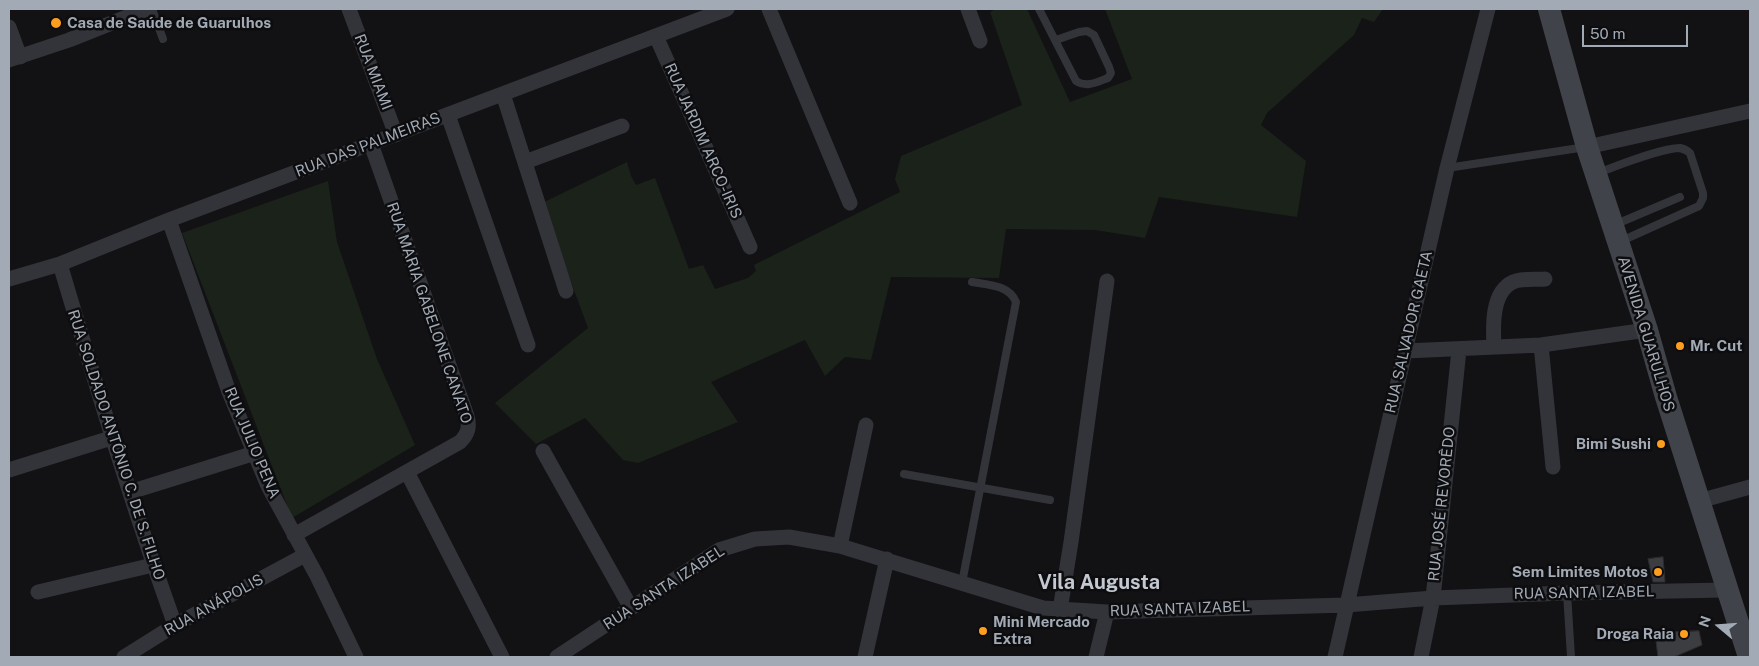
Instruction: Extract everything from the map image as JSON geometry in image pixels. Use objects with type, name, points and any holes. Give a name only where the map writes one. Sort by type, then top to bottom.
[{"type":"main road","name":"AVENIDA GUARULHOS","points":[[1549,9],[1587,147],[1647,330],[1726,590],[1749,657]]},
{"type":"street","points":[[9,27],[14,59],[69,40],[147,9]]},
{"type":"street","name":"RUA MIAMI","points":[[349,9],[396,135]]},
{"type":"street","name":"RUA DAS PALMEIRAS","points":[[9,279],[60,264],[169,220],[727,9]]},
{"type":"street","points":[[769,9],[850,204]]},
{"type":"street","points":[[968,9],[980,41]]},
{"type":"street","name":"RUA SALVADOR GAETA","points":[[1335,657],[1447,168],[1488,9]]},
{"type":"street","name":"RUA JARDIM ARCO-IRIS","points":[[656,36],[750,247]]},
{"type":"street","points":[[503,94],[566,291]]},
{"type":"street","points":[[1587,147],[1750,111]]},
{"type":"street","points":[[448,115],[528,345]]},
{"type":"street","points":[[525,162],[622,126]]},
{"type":"street","name":"RUA MARIA GABELONE CANATO","points":[[294,535],[460,442],[468,432],[469,423],[371,144]]},
{"type":"street","name":"RUA JULIO PENA","points":[[169,220],[229,392],[268,486],[356,657]]},
{"type":"street","name":"RUA SOLDADO ANTÔNIO C. DE S. FILHO","points":[[60,264],[111,438],[175,625]]},
{"type":"street","points":[[1494,348],[1494,315],[1498,300],[1506,287],[1514,282],[1545,279]]},
{"type":"street","points":[[1060,610],[1107,281]]},
{"type":"street","points":[[1405,351],[1541,345],[1647,330]]},
{"type":"street","points":[[1541,345],[1553,467]]},
{"type":"street","name":"RUA JOSÉ REVORÊDO","points":[[1421,657],[1432,598],[1459,350]]},
{"type":"street","points":[[840,546],[866,425]]},
{"type":"street","points":[[9,470],[111,438]]},
{"type":"street","points":[[543,451],[631,608]]},
{"type":"street","points":[[130,492],[255,453]]},
{"type":"street","points":[[407,472],[502,657]]},
{"type":"street","points":[[1699,501],[1750,487]]},
{"type":"street","name":"RUA SANTA IZABEL","points":[[557,657],[719,550],[755,539],[789,537],[840,546],[1043,608],[1060,610],[1107,612],[1346,604],[1432,598],[1567,593],[1726,590]]},
{"type":"street","name":"RUA ANÁPOLIS","points":[[124,657],[175,625],[305,555]]},
{"type":"street","points":[[865,657],[887,559]]},
{"type":"street","points":[[38,592],[153,565]]},
{"type":"street","points":[[1096,657],[1107,612]]},
{"type":"lane","points":[[152,9],[163,38]]},
{"type":"lane","points":[[1039,9],[1076,81],[1082,85],[1089,85],[1108,78],[1111,73],[1094,35],[1087,31],[1079,32],[1056,40]]},
{"type":"lane","points":[[1447,168],[1587,147]]},
{"type":"lane","points":[[1596,173],[1679,148],[1686,149],[1690,153],[1701,185],[1703,198],[1699,206],[1615,234]]},
{"type":"lane","points":[[1615,234],[1680,197]]},
{"type":"lane","points":[[962,583],[1016,302],[1013,295],[1006,289],[972,282]]},
{"type":"lane","points":[[904,474],[1050,500]]},
{"type":"lane","points":[[1567,593],[1571,657]]},
{"type":"shaded area","points":[[996,9],[1027,9],[1070,102],[1132,79],[1105,9],[1383,9],[1374,22],[1362,18],[1354,35],[1267,113],[1261,125],[1306,161],[1297,217],[1159,197],[1145,238],[1095,230],[1006,229],[999,278],[891,277],[871,360],[845,357],[825,376],[805,340],[711,382],[738,422],[638,463],[623,460],[585,418],[536,444],[495,403],[588,328],[542,203],[627,162],[636,185],[655,178],[689,269],[703,265],[715,289],[748,278],[756,271],[754,265],[900,192],[895,179],[901,156],[1022,105],[990,12]]},
{"type":"shaded area","points":[[328,181],[337,242],[377,359],[415,445],[292,518],[182,233]]},
{"type":"building","name":"Sem Limites Motos","points":[[1663,557],[1665,582],[1653,582],[1648,559]]},
{"type":"building","points":[[1699,631],[1702,645],[1674,657],[1658,657],[1655,633]]},
{"type":"place","name":"Casa de Saúde de Guarulhos","points":[[56,23]]},
{"type":"place","name":"Mr. Cut","points":[[1680,346]]},
{"type":"place","name":"Bimi Sushi","points":[[1661,444]]},
{"type":"place","name":"Sem Limites Motos","points":[[1658,572]]},
{"type":"place","name":"Mini Mercado Extra","points":[[983,631]]},
{"type":"place","name":"Droga Raia","points":[[1684,634]]},
{"type":"district","name":"Vila Augusta","points":[[1099,583]]}]
